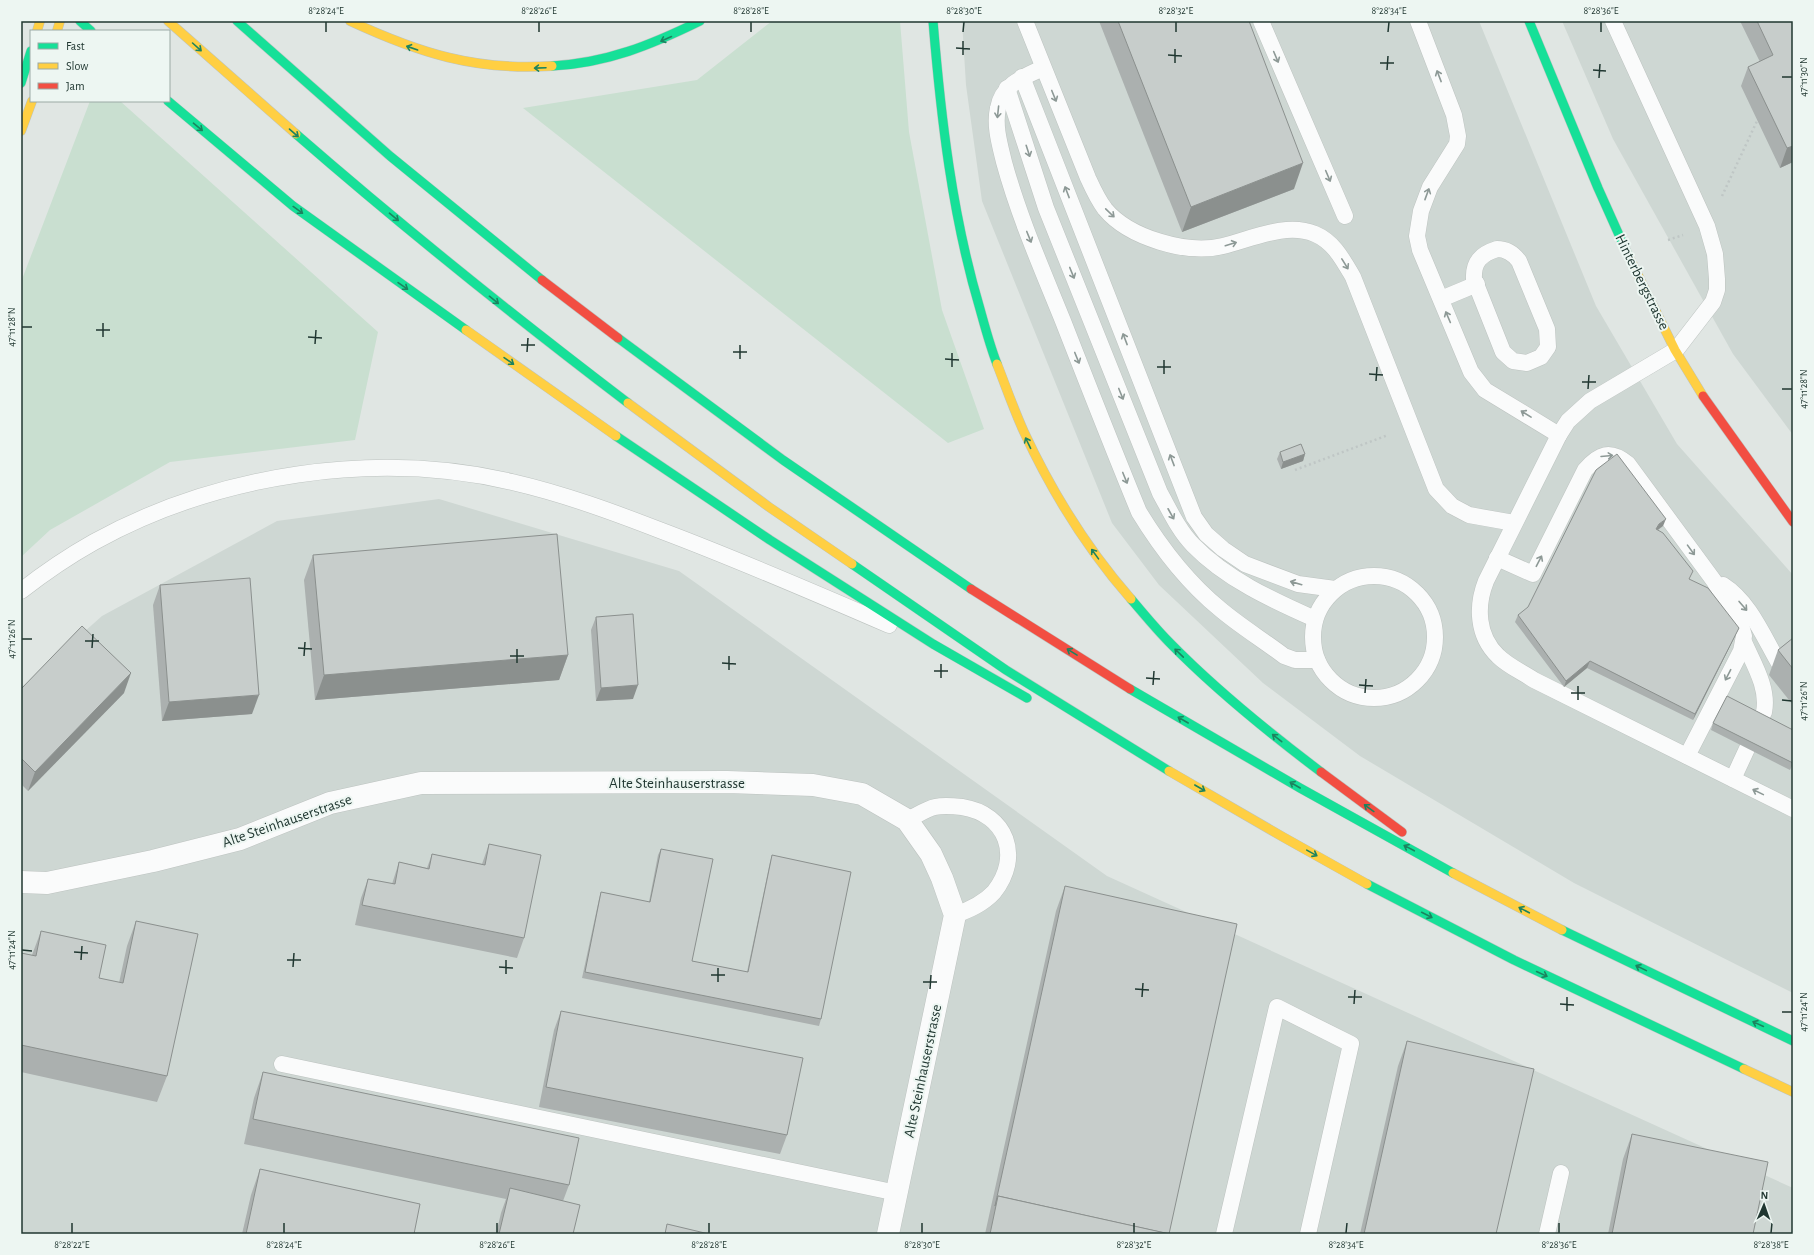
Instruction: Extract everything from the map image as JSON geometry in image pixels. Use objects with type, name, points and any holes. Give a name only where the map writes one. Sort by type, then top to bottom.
[{"type":"main road","points":[[80,21],[90,30]]},
{"type":"main road","points":[[168,21],[246,92],[427,245],[601,383],[786,519],[931,619],[1051,699],[1166,769],[1303,848],[1418,911],[1537,972],[1793,1092]]},
{"type":"main road","points":[[237,21],[352,123],[441,198],[621,341],[836,497],[987,598],[1132,690],[1292,784],[1552,925],[1793,1041]]},
{"type":"main road","points":[[350,21],[384,37],[442,57],[504,67],[536,68],[593,63],[618,56],[665,39],[700,21]]},
{"type":"main road","points":[[933,21],[938,95],[944,143],[960,234],[977,304],[994,359],[1012,406],[1044,474],[1063,507],[1114,579],[1141,612],[1169,642],[1206,677],[1262,727],[1319,771],[1468,880]]},
{"type":"main road","name":"Hinterbergstrasse","points":[[1529,21],[1622,244],[1676,350],[1715,415],[1793,522]]},
{"type":"main road","points":[[21,83],[30,54]]},
{"type":"main road","points":[[21,131],[32,102]]},
{"type":"main road","points":[[169,102],[293,206],[587,416],[764,536],[933,644],[999,683],[1034,701]]},
{"type":"main road","points":[[1062,715],[1166,769]]},
{"type":"street","name":"Alte Steinhauserstrasse","points":[[21,882],[47,884],[153,861],[240,839],[330,803],[421,783],[727,782],[813,784],[862,794],[907,820],[931,854],[942,878],[955,915],[888,1234]]},
{"type":"lane","points":[[1025,21],[1042,68],[1096,195],[1106,210],[1118,221],[1134,231],[1168,244],[1189,248],[1222,246],[1273,232],[1296,230],[1314,234],[1328,241],[1339,254],[1353,277],[1436,489],[1452,506],[1469,515],[1514,524]]},
{"type":"lane","points":[[1261,21],[1345,216]]},
{"type":"lane","points":[[1418,21],[1454,115],[1458,136],[1454,149],[1430,187],[1418,226],[1417,236],[1420,250],[1471,372],[1478,382],[1485,390],[1559,435]]},
{"type":"lane","points":[[1613,21],[1707,226],[1715,254],[1717,290],[1713,302],[1676,350],[1590,401],[1573,416],[1559,435],[1497,558],[1481,594],[1479,612],[1480,623],[1486,639],[1498,656],[1534,680],[1793,809]]},
{"type":"lane","points":[[1042,68],[1022,77],[1007,88],[1001,97],[997,122],[1000,146],[1022,220],[1139,512],[1153,536],[1174,563],[1219,608],[1284,656],[1294,660],[1317,660]]},
{"type":"lane","points":[[1022,77],[1194,517],[1206,534],[1223,549],[1246,564],[1298,584],[1335,589]]},
{"type":"lane","points":[[1007,88],[1046,208],[1160,493],[1176,523],[1192,544],[1213,562],[1248,586],[1316,619]]},
{"type":"lane","points":[[1497,249],[1504,249],[1515,255],[1547,329],[1548,347],[1541,357],[1527,363],[1513,361],[1507,357],[1500,346],[1477,284],[1474,279],[1475,266],[1483,254],[1497,249]]},
{"type":"lane","points":[[1441,299],[1477,284]]},
{"type":"lane","points":[[1497,558],[1533,574],[1585,470],[1599,457],[1615,455],[1628,464],[1714,582],[1740,625],[1744,642],[1765,693],[1766,703],[1764,712],[1733,779]]},
{"type":"lane","points":[[21,591],[47,572],[95,542],[135,522],[185,502],[237,486],[291,476],[351,469],[408,468],[461,473],[511,482],[599,507],[723,554],[933,644]]},
{"type":"lane","points":[[1370,575],[1390,577],[1409,585],[1424,600],[1434,619],[1436,640],[1432,660],[1421,678],[1405,691],[1385,698],[1364,698],[1344,691],[1328,678],[1317,660],[1312,640],[1316,619],[1322,603],[1335,589],[1352,580],[1370,575]]},
{"type":"lane","points":[[1714,582],[1730,590],[1753,617],[1780,665]]},
{"type":"lane","points":[[1687,756],[1741,651],[1744,642]]},
{"type":"lane","points":[[907,820],[934,807],[950,806],[974,809],[990,818],[1004,834],[1009,856],[1005,874],[993,892],[975,908],[955,915]]},
{"type":"lane","points":[[1224,1234],[1277,1007],[1351,1044],[1308,1234]]},
{"type":"lane","points":[[282,1064],[897,1193]]},
{"type":"lane","points":[[1547,1234],[1561,1172]]},
{"type":"path","points":[[1757,121],[1764,118]]},
{"type":"path","points":[[1295,470],[1411,426]]},
{"type":"shaded area","points":[[962,21],[1479,21],[1596,306],[1677,444],[1793,575],[1793,993],[1574,883],[1360,756],[1263,683],[1159,585],[1112,523],[982,201],[966,85]]},
{"type":"shaded area","points":[[1562,21],[1793,21],[1793,435],[1733,354],[1613,139]]},
{"type":"shaded area","points":[[439,499],[679,571],[1107,876],[1793,1188],[1793,1234],[21,1234],[21,688],[102,616],[277,521]]},
{"type":"green space","points":[[772,21],[900,21],[909,132],[942,310],[984,429],[948,443],[523,108],[697,80]]},
{"type":"green space","points":[[90,102],[121,102],[378,332],[355,440],[170,462],[50,530],[21,557],[21,282]]},
{"type":"building","points":[[1118,21],[1249,21],[1303,163],[1191,207]]},
{"type":"building","points":[[1757,21],[1793,21],[1793,146],[1787,148],[1748,67],[1773,55]]},
{"type":"building","points":[[1301,444],[1305,454],[1283,462],[1280,452]]},
{"type":"building","points":[[1617,454],[1666,519],[1659,524],[1656,529],[1663,533],[1693,571],[1689,579],[1708,588],[1739,628],[1695,714],[1590,661],[1566,681],[1518,615],[1528,607],[1596,470]]},
{"type":"building","points":[[557,534],[568,655],[324,675],[313,555]]},
{"type":"building","points":[[250,578],[259,695],[169,702],[160,585]]},
{"type":"building","points":[[633,614],[638,685],[601,688],[596,617]]},
{"type":"building","points":[[82,626],[131,673],[35,772],[21,758],[21,689]]},
{"type":"building","points":[[1793,638],[1793,669],[1778,650]]},
{"type":"building","points":[[1727,696],[1793,730],[1793,763],[1713,723]]},
{"type":"building","points":[[489,844],[541,855],[524,938],[362,905],[368,879],[395,884],[399,862],[429,869],[432,854],[485,865]]},
{"type":"building","points":[[661,849],[713,859],[692,961],[748,972],[772,855],[851,872],[821,1019],[585,972],[601,892],[650,902]]},
{"type":"building","points":[[1065,886],[1237,924],[1169,1234],[998,1196],[995,1206]]},
{"type":"building","points":[[136,921],[198,934],[167,1076],[21,1045],[21,953],[36,956],[41,931],[106,945],[99,978],[123,983]]},
{"type":"building","points":[[561,1011],[803,1058],[787,1135],[546,1087]]},
{"type":"building","points":[[1407,1041],[1534,1069],[1496,1234],[1364,1234]]},
{"type":"building","points":[[263,1072],[579,1138],[569,1185],[253,1119]]},
{"type":"building","points":[[1632,1134],[1768,1162],[1753,1234],[1612,1234]]},
{"type":"building","points":[[260,1169],[420,1204],[414,1234],[246,1234]]},
{"type":"building","points":[[510,1188],[580,1205],[573,1234],[499,1234]]},
{"type":"building","points":[[998,1196],[1170,1234],[990,1234]]},
{"type":"building","points":[[667,1224],[709,1234],[665,1234]]},
{"type":"traffic: fast","points":[[80,21],[90,30]]},
{"type":"traffic: fast","points":[[237,21],[390,156],[542,280]]},
{"type":"traffic: fast","points":[[552,66],[610,57],[664,38],[700,21]]},
{"type":"traffic: fast","points":[[933,21],[944,130],[955,202],[970,274],[997,364]]},
{"type":"traffic: fast","points":[[1529,21],[1598,188],[1628,255]]},
{"type":"traffic: fast","points":[[21,83],[30,54]]},
{"type":"traffic: fast","points":[[169,102],[293,206],[466,330]]},
{"type":"traffic: fast","points":[[296,134],[460,272],[628,403]]},
{"type":"traffic: fast","points":[[618,338],[783,460],[971,589]]},
{"type":"traffic: fast","points":[[616,436],[770,540],[933,644],[1027,698]]},
{"type":"traffic: fast","points":[[852,564],[1006,670],[1169,771]]},
{"type":"traffic: fast","points":[[1131,599],[1165,638],[1224,694],[1321,772]]},
{"type":"traffic: fast","points":[[1130,689],[1300,788],[1453,873]]},
{"type":"traffic: fast","points":[[1367,884],[1514,960],[1744,1069]]},
{"type":"traffic: fast","points":[[1562,930],[1793,1041]]},
{"type":"traffic: slow","points":[[37,30],[40,21]]},
{"type":"traffic: slow","points":[[57,30],[60,21]]},
{"type":"traffic: slow","points":[[168,21],[296,134]]},
{"type":"traffic: slow","points":[[350,21],[424,51],[448,57],[498,66],[552,66]]},
{"type":"traffic: slow","points":[[21,131],[32,102]]},
{"type":"traffic: slow","points":[[1628,255],[1675,350],[1703,396]]},
{"type":"traffic: slow","points":[[466,330],[616,436]]},
{"type":"traffic: slow","points":[[997,364],[1013,407],[1046,477],[1072,520],[1100,561],[1131,599]]},
{"type":"traffic: slow","points":[[628,403],[769,507],[852,564]]},
{"type":"traffic: slow","points":[[1169,771],[1367,884]]},
{"type":"traffic: slow","points":[[1453,873],[1562,930]]},
{"type":"traffic: slow","points":[[1744,1069],[1793,1092]]},
{"type":"traffic: jam","points":[[542,280],[618,338]]},
{"type":"traffic: jam","points":[[1703,396],[1793,522]]},
{"type":"traffic: jam","points":[[971,589],[1130,689]]},
{"type":"traffic: jam","points":[[1321,772],[1402,832]]}]
